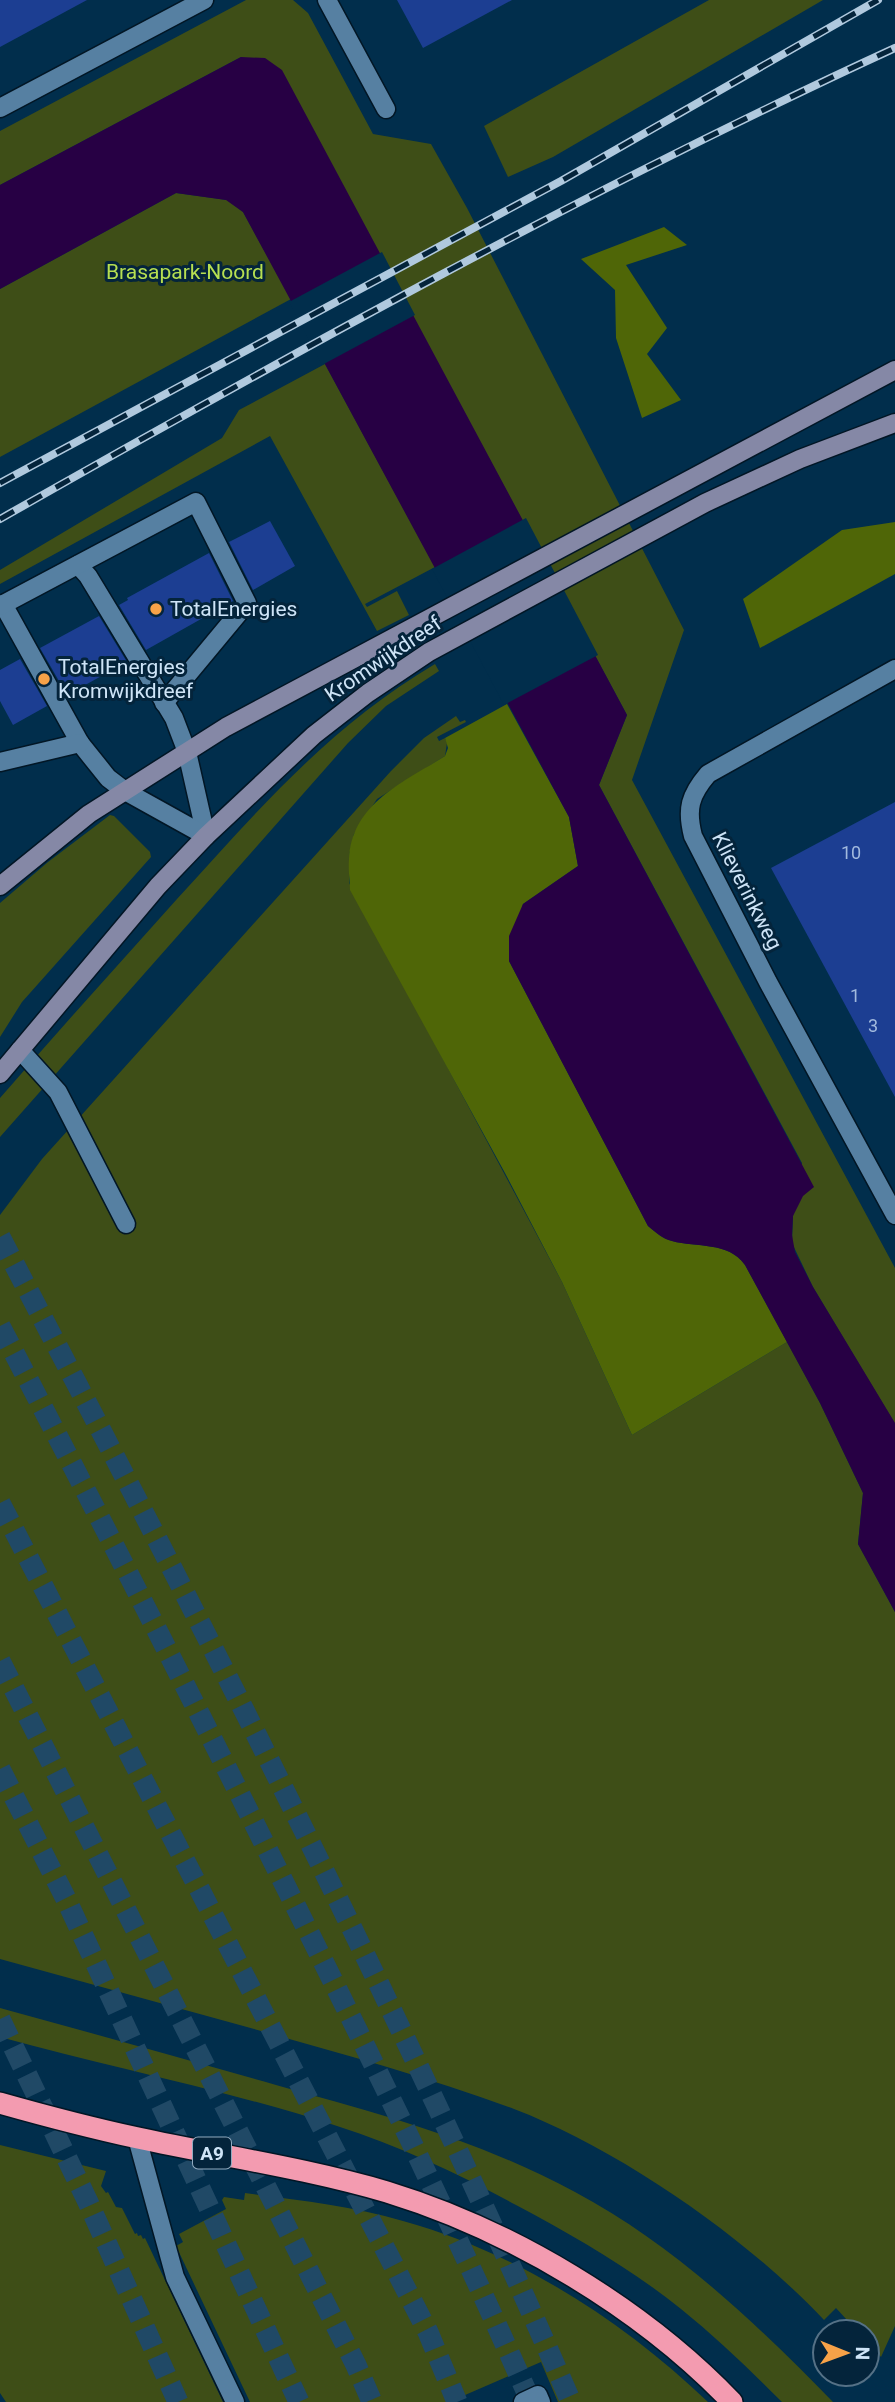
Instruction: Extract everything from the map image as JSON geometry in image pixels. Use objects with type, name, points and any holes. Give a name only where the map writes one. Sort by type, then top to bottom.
[{"type":"highway","name":"A9","points":[[0,2103],[137,2138],[344,2181],[423,2204],[529,2253],[610,2300],[685,2359],[732,2402]]},
{"type":"main road","name":"Kromwijkdreef","points":[[0,886],[89,814],[226,727],[895,370]]},
{"type":"main road","name":"Kromwijkdreef","points":[[0,1074],[158,886],[206,836],[322,728],[368,692],[429,652],[705,503],[800,458],[895,423]]},
{"type":"street","points":[[0,108],[204,0]]},
{"type":"street","points":[[327,0],[387,109]]},
{"type":"street","points":[[164,703],[247,603],[196,502],[1,605],[80,743],[108,778],[125,791],[206,836]]},
{"type":"street","points":[[78,565],[88,576],[174,718],[187,752],[206,836]]},
{"type":"street","name":"Klieverinkweg","points":[[895,669],[708,774],[697,786],[690,801],[689,819],[693,836],[762,970],[895,1215]]},
{"type":"street","points":[[0,762],[80,743]]},
{"type":"street","points":[[20,1050],[58,1092],[126,1224]]},
{"type":"street","points":[[137,2138],[175,2277],[235,2402]]},
{"type":"street","points":[[523,2402],[538,2395],[541,2402]]},
{"type":"green space","points":[[246,0],[293,0],[308,13],[373,134],[431,144],[467,208],[684,630],[632,780],[895,1268],[895,1424],[813,1287],[792,1243],[793,1216],[802,1163],[599,785],[627,715],[378,252],[241,57],[0,185],[0,131]]},
{"type":"green space","points":[[709,0],[823,0],[553,157],[508,177],[484,126]]},
{"type":"green space","name":"Brasapark-Noord","points":[[176,193],[227,200],[243,212],[291,299],[0,457],[0,289]]},
{"type":"green space","points":[[664,227],[687,245],[626,265],[667,328],[647,354],[681,400],[642,418],[616,338],[615,290],[581,259]]},
{"type":"green space","points":[[325,364],[435,567],[365,604],[367,607],[397,591],[409,615],[377,631],[270,436],[0,584],[0,570],[222,438],[239,410]]},
{"type":"green space","points":[[895,522],[895,574],[760,648],[743,599],[842,530]]},
{"type":"green space","points":[[435,664],[439,671],[386,706],[348,743],[0,1137],[0,1098],[237,833],[329,742],[397,688]]},
{"type":"green space","points":[[507,704],[569,817],[578,866],[523,904],[509,961],[648,1226],[669,1240],[721,1249],[738,1257],[787,1342],[632,1435],[562,1282],[350,890],[352,840],[370,809],[397,785],[445,756],[448,748],[445,738]]},
{"type":"green space","points":[[456,716],[460,722],[466,722],[437,737],[439,741],[445,738],[445,756],[377,799],[354,834],[349,855],[349,883],[562,1282],[632,1435],[787,1342],[863,1493],[858,1544],[895,1612],[895,2326],[881,2357],[881,2318],[845,2318],[836,2308],[826,2318],[822,2318],[758,2258],[680,2199],[596,2147],[554,2126],[514,2109],[388,2067],[0,1959],[0,1215],[42,1159],[391,771],[424,738]]},
{"type":"green space","points":[[110,815],[150,852],[151,857],[22,1002],[0,1037],[0,903]]},
{"type":"green space","points":[[0,2008],[391,2118],[502,2157],[575,2192],[611,2213],[679,2260],[774,2343],[811,2380],[811,2388],[819,2388],[833,2402],[782,2402],[707,2331],[642,2280],[559,2229],[451,2172],[406,2152],[296,2113],[0,2037]]},
{"type":"green space","points":[[0,2145],[106,2171],[101,2186],[108,2192],[116,2207],[122,2208],[135,2234],[145,2238],[223,2402],[6,2402],[0,2393]]},
{"type":"green space","points":[[245,2193],[364,2211],[403,2221],[487,2251],[566,2293],[604,2317],[675,2372],[708,2402],[558,2402],[541,2362],[449,2402],[250,2402],[176,2246],[183,2242],[179,2234],[226,2209],[222,2200],[224,2197],[244,2200]]},
{"type":"shaded area","points":[[241,57],[265,58],[282,70],[627,715],[599,785],[814,1187],[803,1196],[793,1216],[795,1252],[813,1287],[895,1423],[895,1612],[858,1544],[863,1493],[820,1403],[745,1265],[730,1252],[669,1240],[648,1226],[509,961],[509,936],[523,904],[578,866],[569,817],[243,212],[226,200],[176,193],[0,289],[0,185]]},
{"type":"pier","points":[[382,252],[415,315],[322,365],[289,302]]},
{"type":"pier","points":[[526,518],[598,655],[504,705],[432,569]]},
{"type":"building","points":[[0,0],[87,0],[0,47]]},
{"type":"building","points":[[397,0],[512,0],[423,48]]},
{"type":"building","points":[[270,521],[295,566],[253,590],[229,542]]},
{"type":"building","points":[[209,553],[233,601],[146,650],[119,605]]},
{"type":"building","points":[[99,616],[127,662],[67,695],[40,648]]},
{"type":"building","points":[[20,659],[47,706],[13,725],[0,701],[0,670]]},
{"type":"building","points":[[895,802],[895,1097],[771,868]]},
{"type":"tunnel","points":[[0,1237],[296,1814],[437,2106],[571,2402]]},
{"type":"tunnel","points":[[0,1326],[178,1671],[347,2009],[441,2204],[531,2402]]},
{"type":"tunnel","points":[[0,1503],[428,2332],[457,2402]]},
{"type":"tunnel","points":[[0,1661],[356,2365],[372,2402]]},
{"type":"tunnel","points":[[0,1769],[66,1899],[299,2402]]},
{"type":"tunnel","points":[[0,2019],[88,2202],[178,2402]]},
{"type":"railway","points":[[0,483],[561,181],[878,0]]},
{"type":"railway","points":[[0,519],[331,334],[554,215],[895,48]]},
{"type":"place","name":"TotalEnergies","points":[[156,609]]},
{"type":"place","name":"TotalEnergies Kromwijkdreef","points":[[44,679]]}]
